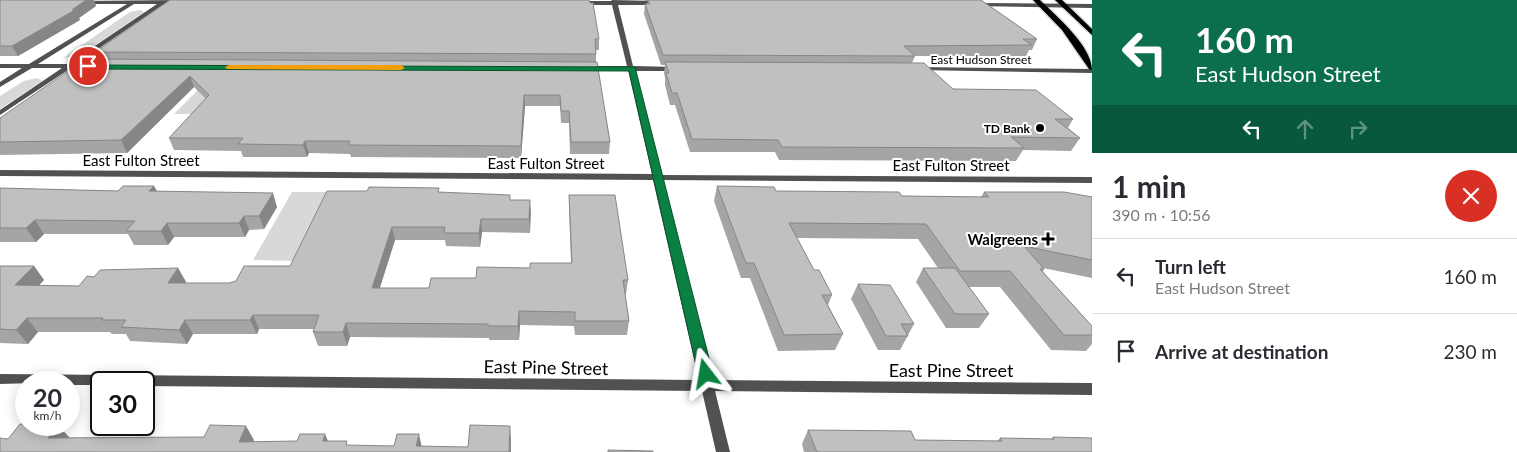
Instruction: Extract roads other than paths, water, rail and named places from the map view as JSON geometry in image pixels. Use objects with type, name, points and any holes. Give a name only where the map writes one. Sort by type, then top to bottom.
[{"type":"main road","points":[[1058,0],[1092,33]]},
{"type":"main road","points":[[1039,3],[1065,28],[1092,69]]},
{"type":"street","points":[[0,86],[134,1]]},
{"type":"street","points":[[0,112],[164,1]]},
{"type":"street","points":[[576,3],[615,1],[670,3]]},
{"type":"street","points":[[615,1],[709,387],[723,452]]},
{"type":"street","points":[[75,2],[182,2]]},
{"type":"street","points":[[970,5],[1039,3],[1065,6],[1092,6]]},
{"type":"street","points":[[0,66],[98,66]]},
{"type":"street","points":[[582,68],[680,69]]},
{"type":"street","name":"East Hudson Street","points":[[906,69],[1092,69]]},
{"type":"street","name":"East Fulton Street","points":[[0,172],[1092,180]]},
{"type":"street","name":"East Pine Street","points":[[0,379],[709,387],[1092,389]]},
{"type":"place","name":"TD Bank","points":[[1040,128]]},
{"type":"place","name":"Walgreens","points":[[1048,239]]}]
